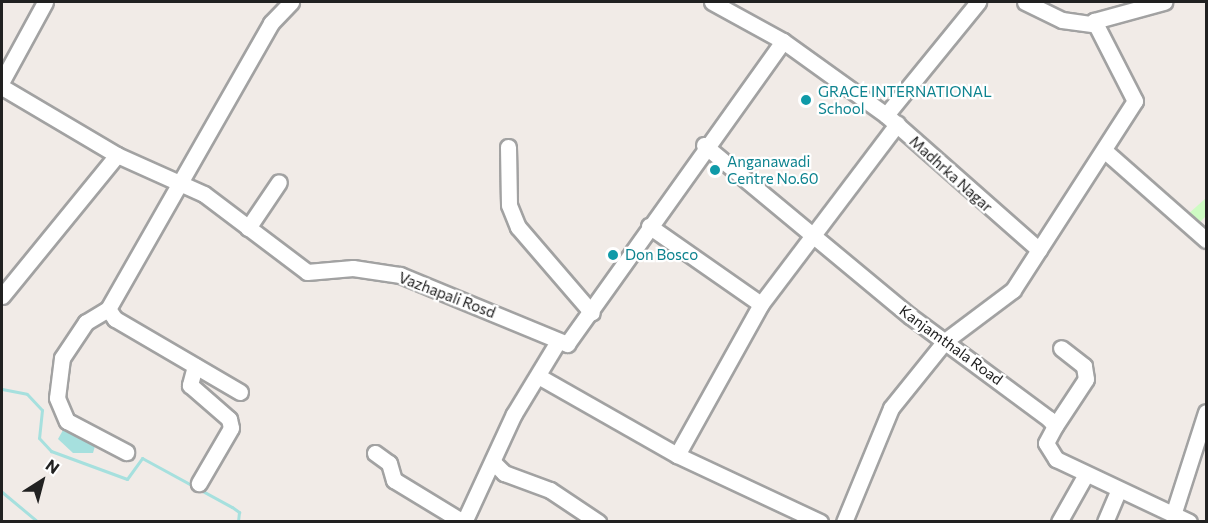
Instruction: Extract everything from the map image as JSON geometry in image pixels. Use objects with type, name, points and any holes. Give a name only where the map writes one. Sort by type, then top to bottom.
[{"type":"street","points":[[2,81],[45,2]]},
{"type":"street","points":[[126,453],[67,421],[57,398],[62,358],[86,322],[108,309],[271,23],[291,2]]},
{"type":"street","name":"Madhrka Nagar","points":[[712,2],[783,41],[891,119],[1039,250]]},
{"type":"street","points":[[677,455],[761,304],[814,236],[891,119],[978,2]]},
{"type":"street","points":[[1024,2],[1062,20],[1092,24],[1164,2]]},
{"type":"street","points":[[844,522],[891,408],[945,341],[1013,290],[1135,101],[1092,24]]},
{"type":"street","points":[[375,453],[389,463],[394,480],[464,522],[493,462],[557,343],[576,339],[704,145],[783,41]]},
{"type":"street","name":"Vazhapali Rosd","points":[[2,87],[117,155],[204,194],[307,272],[353,268],[400,275],[557,343]]},
{"type":"street","name":"Kanjamthala Road","points":[[704,145],[945,341],[1055,426]]},
{"type":"street","points":[[508,147],[509,205],[518,227],[592,313]]},
{"type":"street","points":[[1104,150],[1206,240]]},
{"type":"street","points":[[2,296],[117,155]]},
{"type":"street","points":[[248,228],[279,182]]},
{"type":"street","points":[[649,226],[761,304]]},
{"type":"street","points":[[108,309],[115,319],[240,392]]},
{"type":"street","points":[[1061,348],[1084,366],[1086,379],[1046,443],[1048,452],[1118,492],[1189,522]]},
{"type":"street","points":[[195,366],[190,385],[229,419],[231,428],[199,483]]},
{"type":"street","points":[[538,376],[677,455],[820,522]]},
{"type":"street","points":[[1173,515],[1206,412]]},
{"type":"street","points":[[493,462],[504,473],[550,490],[598,522]]},
{"type":"street","points":[[1059,522],[1086,474]]},
{"type":"street","points":[[1105,522],[1118,492]]},
{"type":"green space","points":[[1206,198],[1206,216],[1198,224],[1187,215]]},
{"type":"water","points":[[67,423],[97,439],[93,453],[73,453],[58,439]]},
{"type":"waterway","points":[[2,389],[27,394],[42,410],[39,438],[51,451],[127,479],[142,458],[232,507],[239,512],[238,522]]},
{"type":"waterway","points":[[2,492],[38,522]]},
{"type":"place","name":"GRACE INTERNATIONAL School","points":[[806,100]]},
{"type":"place","name":"Anganawadi Centre No.60","points":[[715,170]]},
{"type":"place","name":"Don Bosco","points":[[613,255]]}]
